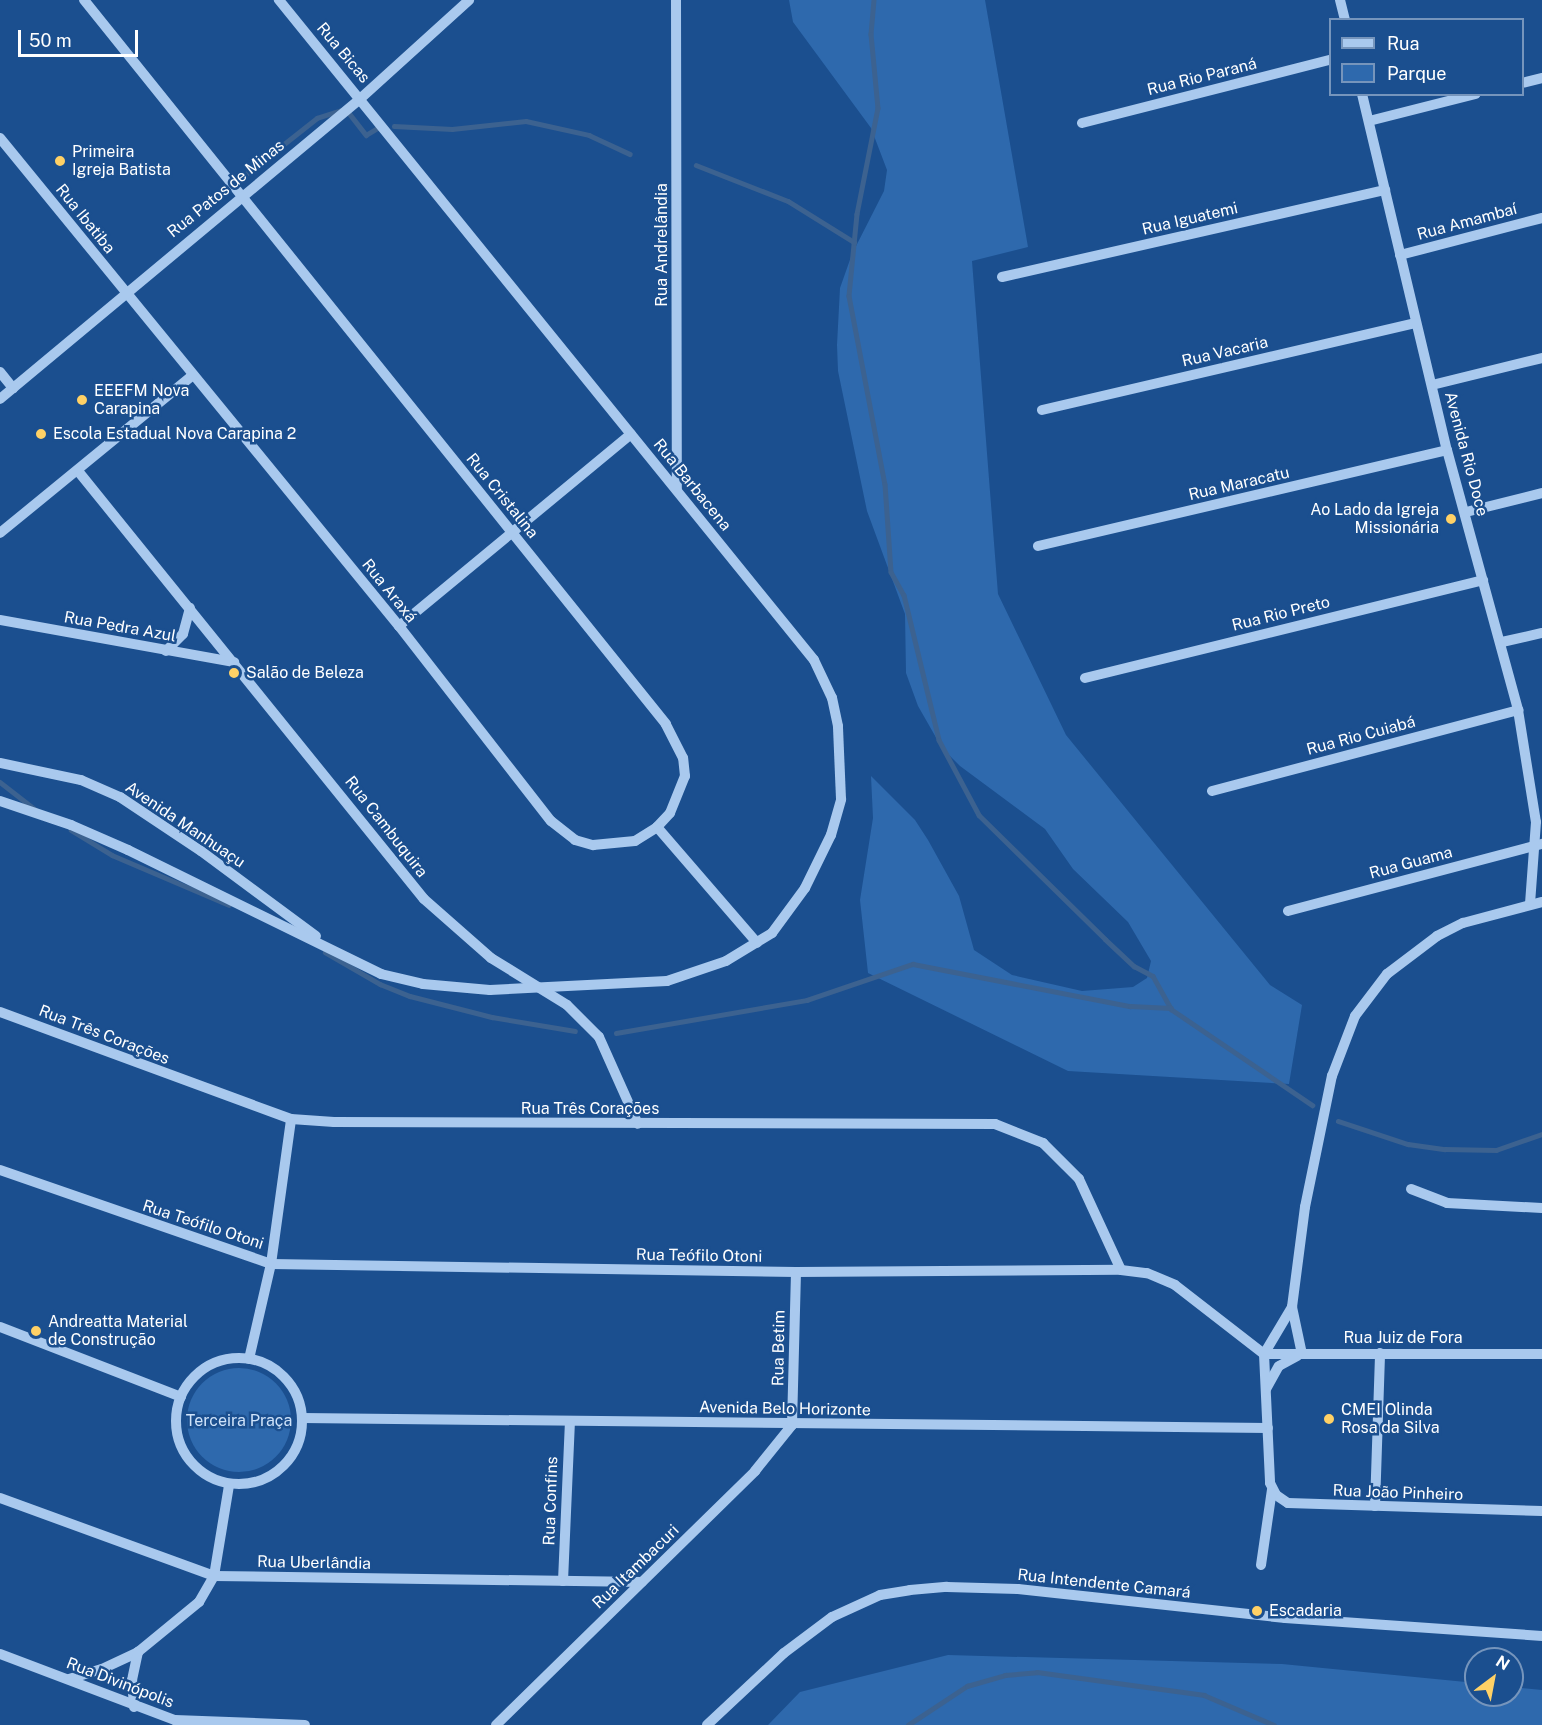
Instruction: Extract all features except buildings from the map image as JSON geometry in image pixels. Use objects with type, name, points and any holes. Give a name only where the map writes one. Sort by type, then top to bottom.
[{"type":"street","name":"Rua Cristalina","points":[[84,0],[240,197],[652,706],[676,741],[685,776],[682,792],[670,813],[657,827]]},
{"type":"street","name":"Rua Bicas","points":[[279,0],[362,98]]},
{"type":"street","name":"Rua Patos de Minas","points":[[0,399],[125,291],[362,98],[467,0]]},
{"type":"street","name":"Rua Andrelândia","points":[[676,0],[677,490]]},
{"type":"street","points":[[1340,0],[1344,18]]},
{"type":"street","name":"Rua Rio Paraná","points":[[1082,123],[1329,60]]},
{"type":"street","points":[[1524,82],[1542,78]]},
{"type":"street","name":"Avenida Rio Doce","points":[[1363,96],[1447,450],[1537,772],[1537,846],[1530,904]]},
{"type":"street","points":[[1369,121],[1468,96]]},
{"type":"street","name":"Rua Barbacena","points":[[362,98],[814,660],[832,698],[838,726],[841,799],[831,835],[806,888],[772,933],[757,943]]},
{"type":"street","name":"Rua Ibatiba","points":[[0,138],[125,291]]},
{"type":"street","name":"Rua Iguatemi","points":[[1002,277],[1384,190]]},
{"type":"street","name":"Rua Amambaí","points":[[1400,255],[1542,218]]},
{"type":"street","name":"Rua Araxá","points":[[125,291],[192,376],[399,626],[562,832],[593,845],[617,845],[635,842],[657,827]]},
{"type":"street","name":"Rua Vacaria","points":[[1042,410],[1416,323]]},
{"type":"street","points":[[1432,385],[1542,358]]},
{"type":"street","points":[[0,372],[13,388]]},
{"type":"street","points":[[0,533],[192,376]]},
{"type":"street","points":[[399,626],[631,434]]},
{"type":"street","name":"Rua Maracatu","points":[[1038,546],[1447,450]]},
{"type":"street","name":"Rua Cambuquira","points":[[78,471],[424,899],[491,958],[546,990]]},
{"type":"street","points":[[1466,512],[1542,493]]},
{"type":"street","name":"Rua Rio Preto","points":[[1085,678],[1484,580]]},
{"type":"street","points":[[166,651],[183,634],[190,608]]},
{"type":"street","name":"Rua Pedra Azul","points":[[0,620],[234,662]]},
{"type":"street","points":[[1502,642],[1542,633]]},
{"type":"street","name":"Rua Rio Cuiabá","points":[[1212,791],[1518,710]]},
{"type":"street","name":"Avenida Manhuaçu","points":[[0,763],[81,780],[120,797],[201,851],[336,950]]},
{"type":"street","name":"Avenida Manhuaçu","points":[[0,801],[118,845],[381,974],[423,984],[490,990],[546,990]]},
{"type":"street","name":"Avenida Rio Doce","points":[[1536,822],[1542,838]]},
{"type":"street","points":[[546,990],[667,981],[726,962],[757,943],[657,827]]},
{"type":"street","name":"Rua Guama","points":[[1288,911],[1537,846]]},
{"type":"street","points":[[1266,1390],[1279,1366],[1302,1354],[1292,1307],[1305,1207],[1332,1076],[1355,1016],[1387,974],[1437,936],[1463,923],[1542,902]]},
{"type":"street","points":[[546,990],[599,1037],[638,1124]]},
{"type":"street","name":"Rua Três Corações","points":[[0,1012],[291,1119],[638,1124],[995,1124],[1012,1128],[1042,1143],[1079,1179],[1121,1270]]},
{"type":"street","points":[[249,1359],[271,1264],[291,1119]]},
{"type":"street","name":"Rua Teófilo Otoni","points":[[0,1170],[271,1264],[796,1272],[1121,1270],[1147,1273],[1175,1285],[1264,1354]]},
{"type":"street","points":[[1411,1189],[1447,1203],[1542,1208]]},
{"type":"street","name":"Rua Betim","points":[[792,1425],[796,1272]]},
{"type":"street","points":[[1261,1565],[1272,1490],[1269,1477],[1264,1354],[1292,1307]]},
{"type":"street","points":[[0,1327],[181,1397]]},
{"type":"street","points":[[1375,1506],[1380,1353]]},
{"type":"street","name":"Rua Juiz de Fora","points":[[1264,1354],[1542,1354]]},
{"type":"street","points":[[249,1359],[266,1365],[285,1380],[298,1401],[302,1418],[301,1435],[285,1464],[257,1482],[229,1485],[206,1474],[182,1448],[176,1414],[188,1384],[208,1366],[222,1361],[249,1359]]},
{"type":"street","name":"Avenida Belo Horizonte","points":[[302,1418],[792,1425],[1268,1428]]},
{"type":"street","name":"Rua Confins","points":[[563,1581],[570,1422]]},
{"type":"street","name":"Rua Itambacuri","points":[[496,1725],[755,1471],[792,1425]]},
{"type":"street","points":[[68,1679],[102,1669],[138,1652],[199,1602],[214,1576],[229,1485]]},
{"type":"street","name":"Rua João Pinheiro","points":[[1272,1490],[1297,1506],[1542,1511]]},
{"type":"street","name":"Rua Uberlândia","points":[[0,1498],[214,1576],[642,1582]]},
{"type":"street","name":"Rua Intendente Camará","points":[[707,1725],[784,1653],[832,1617],[880,1595],[910,1590],[947,1587],[1018,1589],[1286,1618],[1542,1636]]},
{"type":"street","points":[[134,1707],[132,1680],[138,1652]]},
{"type":"street","name":"Rua Divinópolis","points":[[0,1654],[134,1707],[196,1724],[305,1725]]},
{"type":"green space","points":[[789,0],[985,0],[1028,247],[972,261],[998,594],[1066,735],[1270,985],[1302,1005],[1289,1084],[1068,1071],[868,973],[860,900],[873,818],[871,776],[915,820],[928,840],[959,896],[974,950],[1012,975],[1082,991],[1133,987],[1147,978],[1151,961],[1128,922],[1073,869],[1045,829],[960,766],[942,748],[918,706],[906,673],[905,614],[867,511],[838,371],[840,288],[852,254],[884,191],[887,170],[871,128],[793,22]]},
{"type":"green space","name":"Terceira Praça","points":[[239,1368],[259,1372],[276,1383],[287,1400],[291,1420],[287,1440],[276,1457],[259,1468],[239,1472],[219,1468],[202,1457],[191,1440],[187,1420],[191,1400],[202,1383],[219,1372]]},
{"type":"green space","points":[[948,1655],[1282,1664],[1464,1682],[1464,1707],[1524,1707],[1524,1688],[1542,1690],[1542,1725],[768,1725],[800,1692]]},
{"type":"waterway","points":[[874,0],[871,34],[878,108],[857,214],[849,296],[885,484],[891,572],[904,595],[939,740],[979,815],[1134,966],[1153,976],[1171,1009],[1312,1105]]},
{"type":"waterway","points":[[236,182],[317,118],[341,110]]},
{"type":"waterway","points":[[349,113],[366,135],[381,126]]},
{"type":"waterway","points":[[394,126],[452,129],[526,121],[589,135],[630,154]]},
{"type":"waterway","points":[[696,165],[788,201],[854,242]]},
{"type":"waterway","points":[[0,782],[36,810]]},
{"type":"waterway","points":[[71,830],[112,855],[229,905]]},
{"type":"waterway","points":[[325,952],[380,984],[410,996],[492,1017],[575,1031]]},
{"type":"waterway","points":[[616,1033],[807,1000],[913,964],[1130,1006],[1171,1008]]},
{"type":"waterway","points":[[1338,1121],[1408,1144],[1445,1149],[1496,1150],[1542,1134]]},
{"type":"waterway","points":[[908,1725],[967,1686],[1005,1675],[1037,1672],[1204,1695],[1274,1725]]},
{"type":"place","name":"Primeira Igreja Batista","points":[[60,161]]},
{"type":"place","name":"EEEFM Nova Carapina","points":[[82,400]]},
{"type":"place","name":"Escola Estadual Nova Carapina 2","points":[[41,434]]},
{"type":"place","name":"Ao Lado da Igreja Missionária","points":[[1451,519]]},
{"type":"place","name":"Salão de Beleza","points":[[234,673]]},
{"type":"place","name":"Andreatta Material de Construção","points":[[36,1331]]},
{"type":"place","name":"CMEI Olinda Rosa da Silva","points":[[1329,1419]]},
{"type":"place","name":"Escadaria","points":[[1257,1611]]}]
